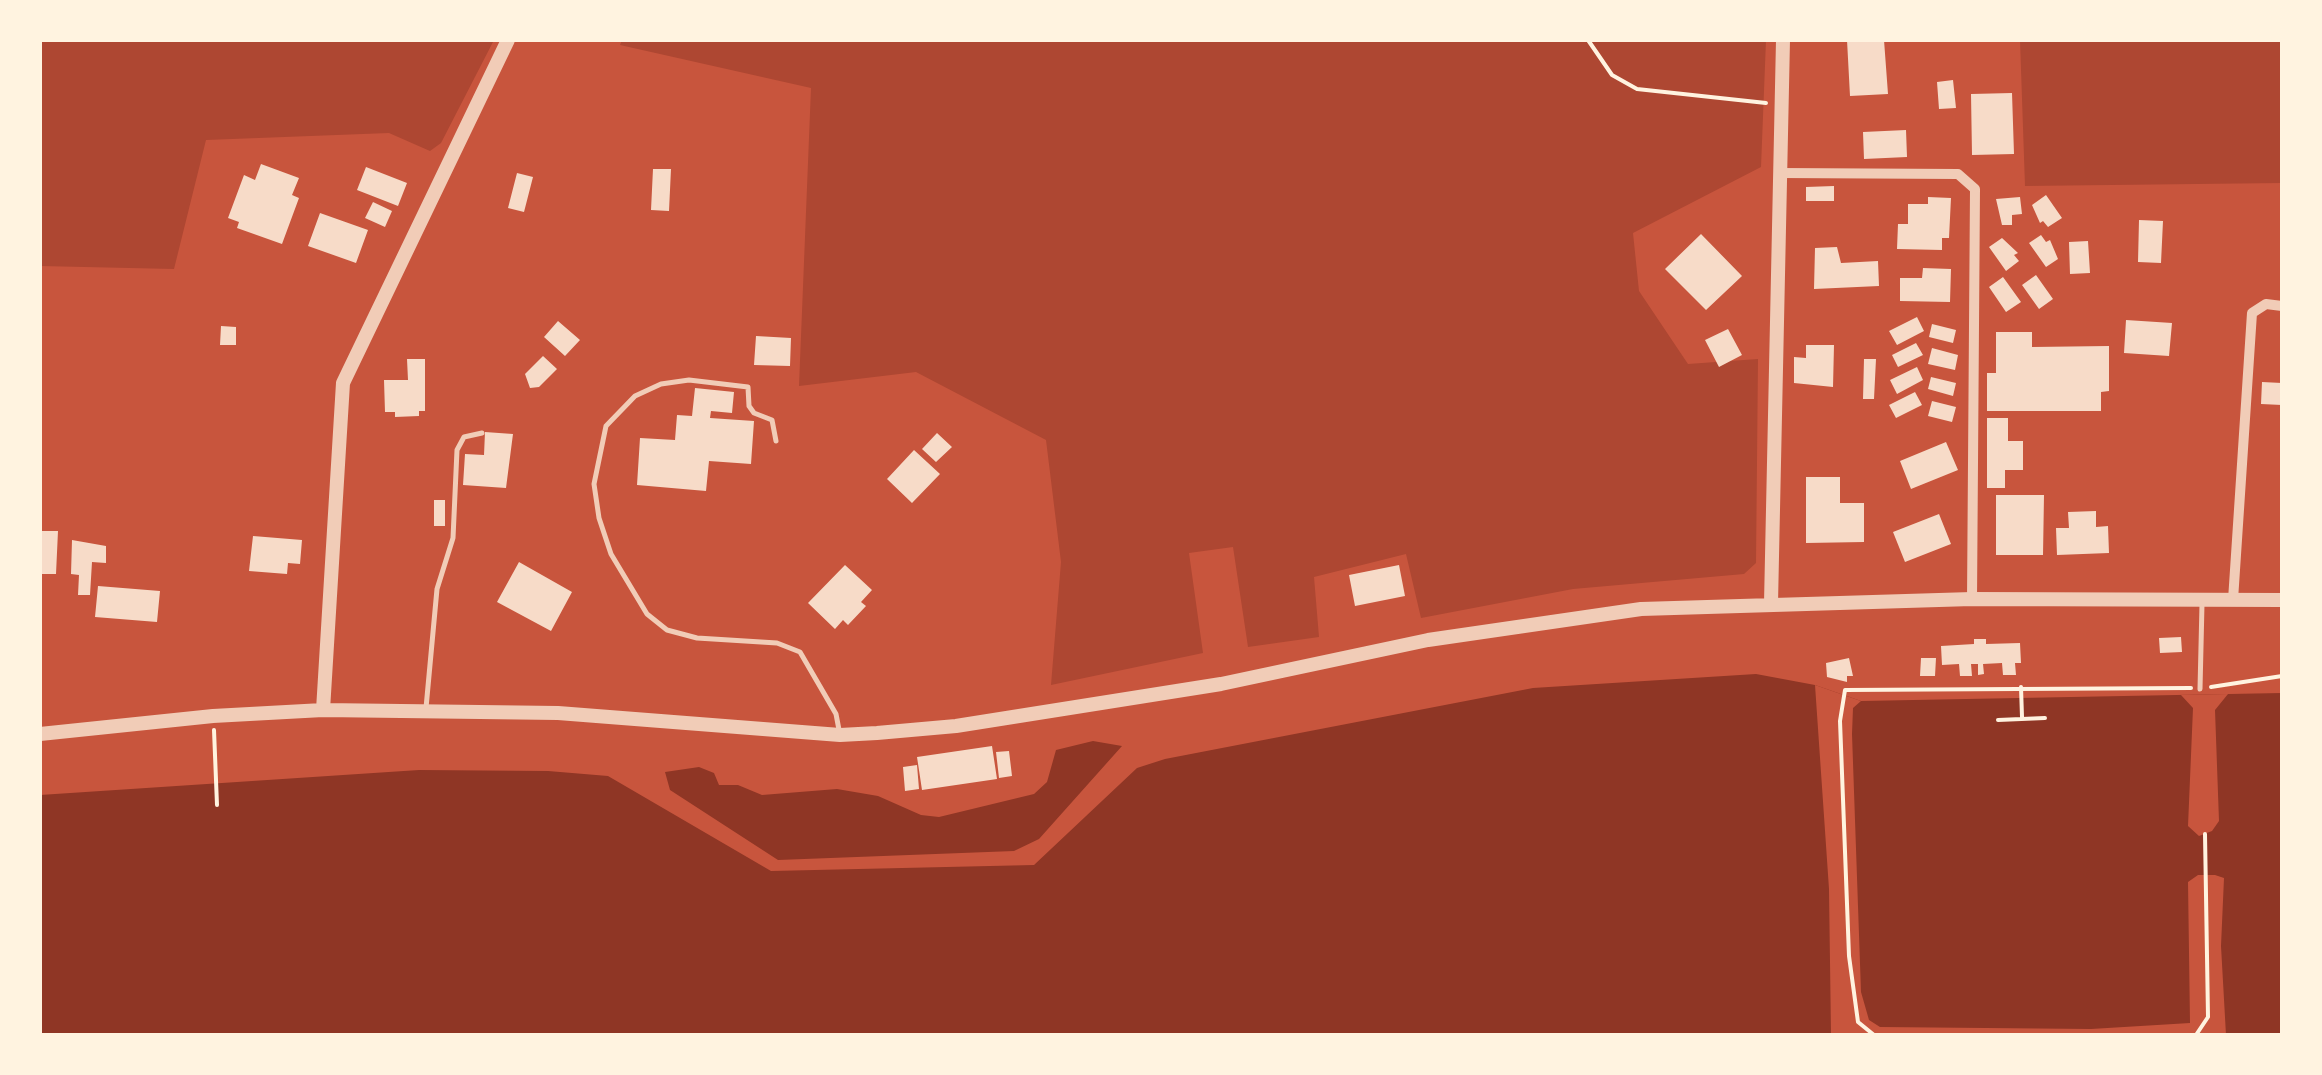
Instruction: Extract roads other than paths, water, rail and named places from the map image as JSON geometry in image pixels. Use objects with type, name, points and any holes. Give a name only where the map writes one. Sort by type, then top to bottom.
[{"type":"street","points":[[323,710],[342,383],[508,40]]},
{"type":"street","points":[[1771,603],[1783,40]]},
{"type":"street","points":[[1780,173],[1958,174],[1975,189],[1972,599]]},
{"type":"street","points":[[2233,600],[2252,313],[2266,304],[2282,306]]},
{"type":"street","points":[[40,734],[214,716],[323,710],[558,713],[840,735],[956,726],[1221,684],[1530,623],[1640,609],[1972,599],[2282,600]]},
{"type":"lane","points":[[776,440],[772,420],[754,413],[749,406],[748,388],[689,380],[661,384],[626,402],[606,426],[594,484],[599,518],[611,554],[647,614],[668,630],[697,638],[777,643],[800,652],[836,714],[840,735]]},
{"type":"lane","points":[[426,711],[438,589],[453,538],[456,450],[464,437],[482,432]]},
{"type":"lane","points":[[2200,688],[2202,600]]}]
